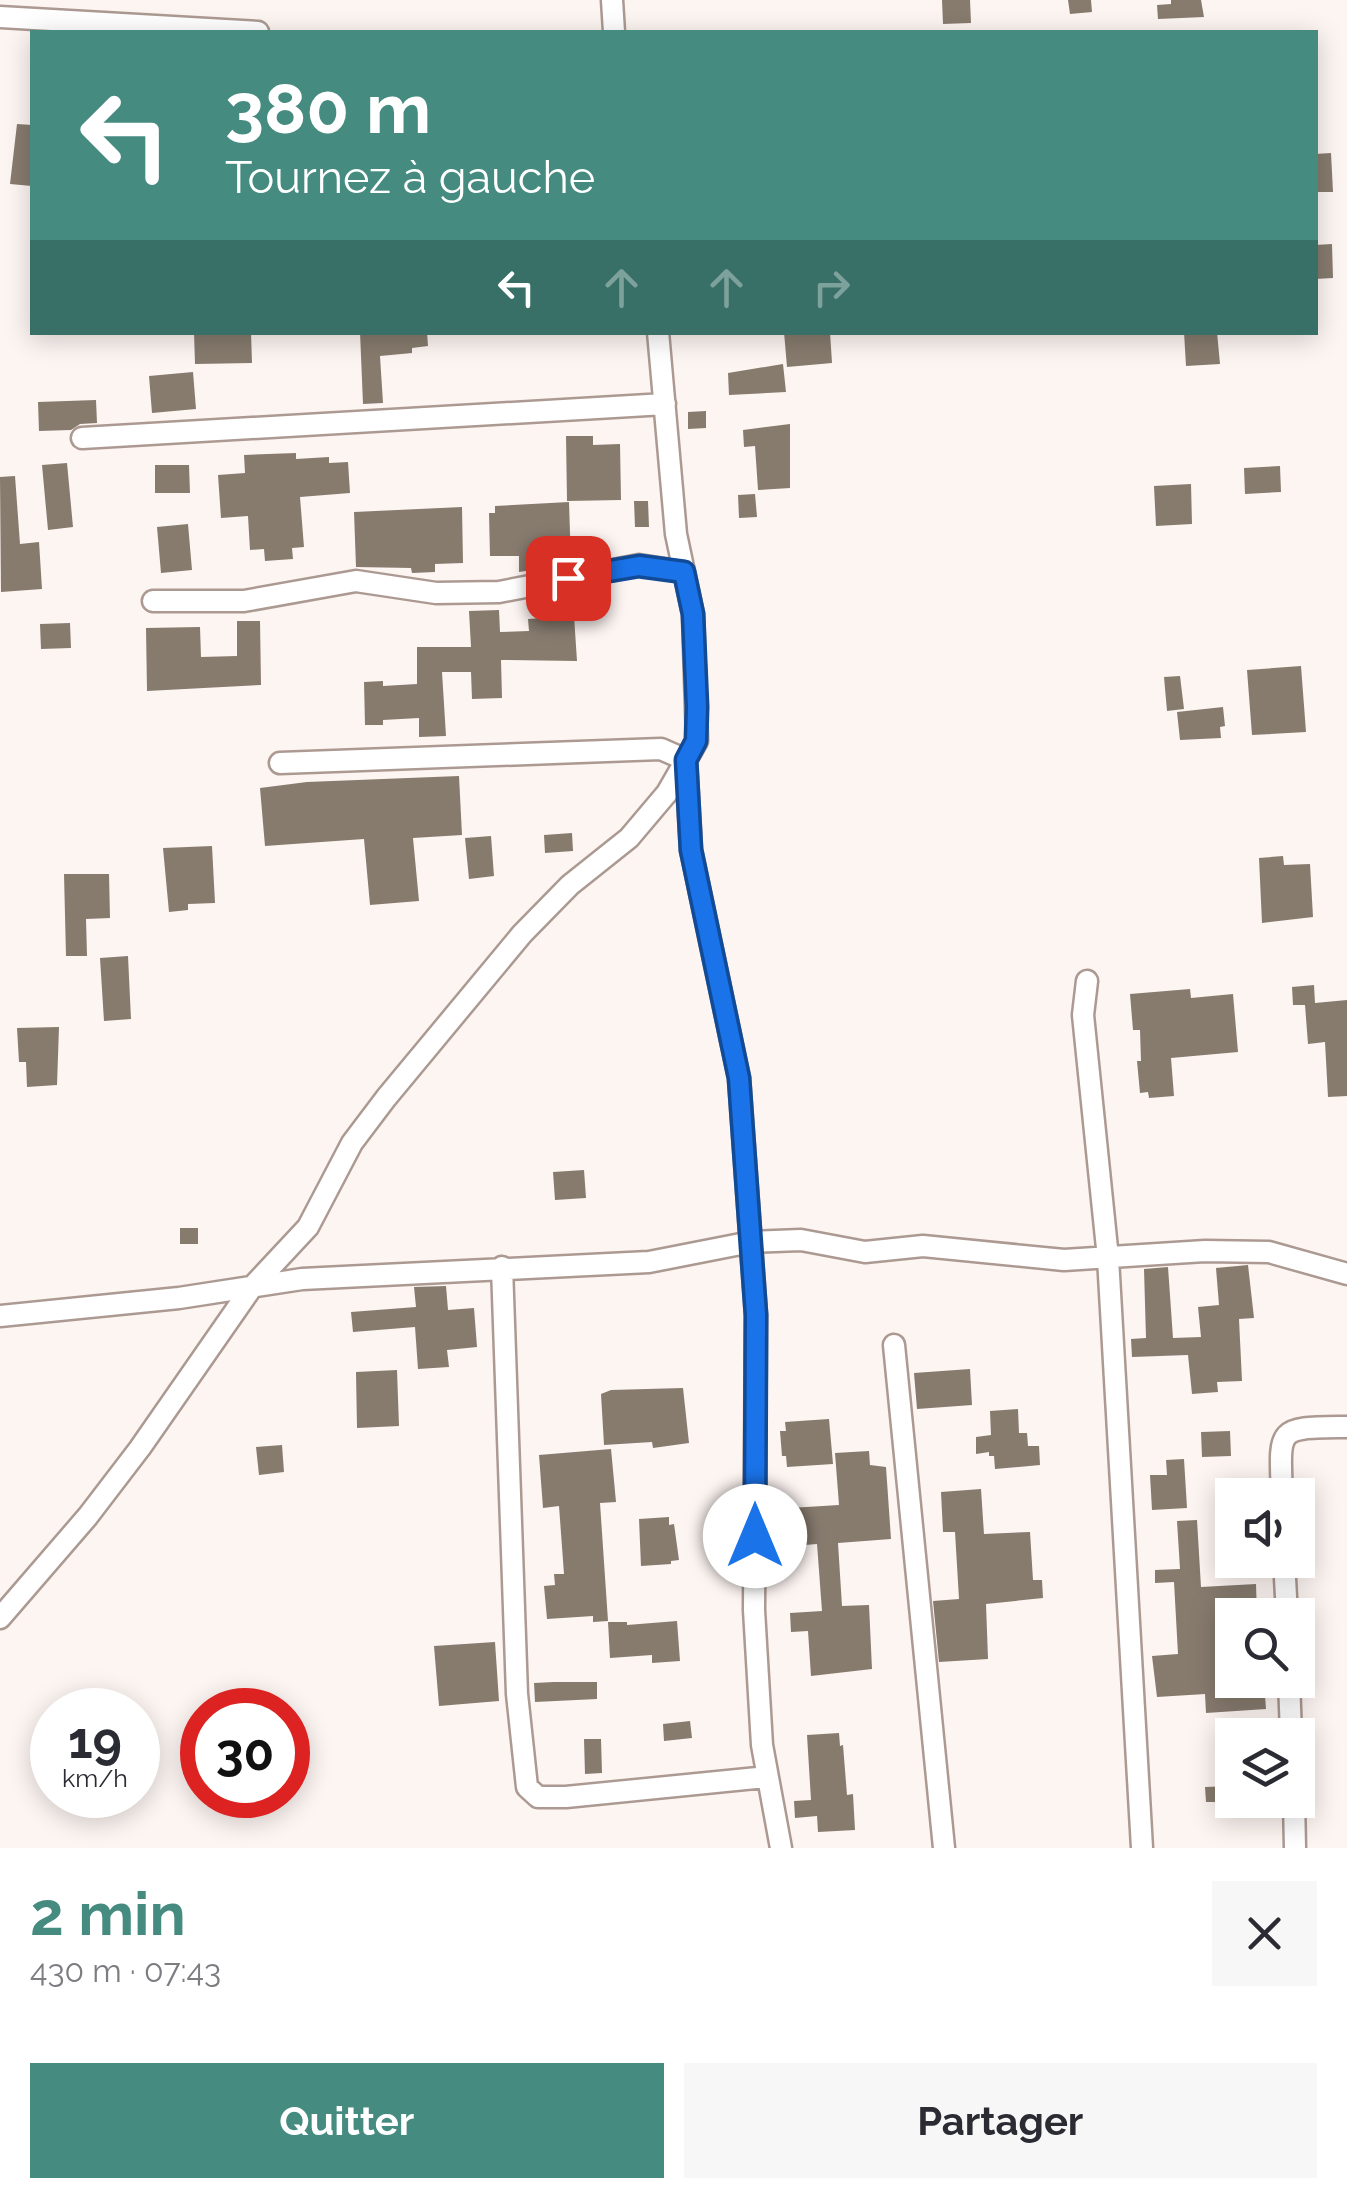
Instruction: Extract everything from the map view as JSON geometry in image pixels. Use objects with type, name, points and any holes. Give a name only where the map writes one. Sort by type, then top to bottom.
[{"type":"street","points":[[612,0],[614,30]]},
{"type":"street","points":[[0,17],[224,30]]},
{"type":"street","points":[[0,1618],[130,1462],[252,1286],[308,1227],[352,1144],[386,1098],[522,934],[570,886],[628,838],[667,794],[696,741],[693,614],[676,534],[658,335]]},
{"type":"street","points":[[82,438],[664,404]]},
{"type":"street","points":[[153,601],[244,602],[356,582],[436,593],[498,592],[639,566],[684,572]]},
{"type":"street","points":[[280,763],[661,749],[686,760]]},
{"type":"street","points":[[686,760],[691,850],[739,1078],[756,1315],[754,1610],[762,1746],[780,1848]]},
{"type":"street","points":[[1087,980],[1083,1015],[1108,1258],[1142,1848]]},
{"type":"street","points":[[0,1316],[179,1298],[302,1279],[649,1262],[751,1242],[801,1240],[866,1252],[923,1246],[1064,1260],[1205,1251],[1268,1252],[1347,1274]]},
{"type":"street","points":[[502,1267],[517,1694],[527,1787],[538,1798],[566,1797],[768,1777]]},
{"type":"street","points":[[894,1345],[944,1848]]},
{"type":"street","points":[[1281,1478],[1280,1445],[1290,1430],[1347,1428]]},
{"type":"street","points":[[1295,1818],[1296,1848]]},
{"type":"building","points":[[942,0],[970,0],[971,23],[943,24]]},
{"type":"building","points":[[1068,0],[1091,0],[1092,12],[1070,14]]},
{"type":"building","points":[[1171,0],[1201,0],[1204,17],[1158,19],[1157,5],[1171,4]]},
{"type":"building","points":[[17,124],[30,125],[30,186],[10,184]]},
{"type":"building","points":[[1331,153],[1333,192],[1318,192],[1318,154]]},
{"type":"building","points":[[1332,244],[1333,278],[1318,279],[1318,245]]},
{"type":"building","points":[[194,335],[251,335],[252,363],[195,364]]},
{"type":"building","points":[[360,335],[427,335],[428,346],[412,348],[412,353],[380,356],[383,403],[363,404]]},
{"type":"building","points":[[784,335],[830,335],[832,363],[787,367]]},
{"type":"building","points":[[1184,335],[1217,335],[1220,364],[1186,366]]},
{"type":"building","points":[[783,364],[786,392],[729,395],[728,373]]},
{"type":"building","points":[[193,372],[196,409],[152,413],[149,376]]},
{"type":"building","points":[[96,400],[97,423],[80,424],[71,430],[39,431],[38,402]]},
{"type":"building","points":[[706,411],[706,428],[688,429],[688,412]]},
{"type":"building","points":[[790,424],[790,488],[758,490],[755,446],[744,447],[743,430]]},
{"type":"building","points":[[566,436],[593,436],[593,445],[620,444],[621,500],[567,501]]},
{"type":"building","points":[[296,453],[296,459],[329,457],[329,463],[348,462],[350,493],[300,497],[304,547],[292,548],[293,559],[265,561],[264,549],[250,550],[248,516],[221,518],[218,475],[245,473],[244,455]]},
{"type":"building","points":[[67,463],[73,527],[48,530],[42,465]]},
{"type":"building","points":[[155,465],[189,465],[190,493],[155,493]]},
{"type":"building","points":[[1280,466],[1281,492],[1245,494],[1244,468]]},
{"type":"building","points":[[15,476],[20,544],[39,542],[42,589],[1,592],[0,477]]},
{"type":"building","points":[[1191,484],[1192,524],[1156,526],[1154,486]]},
{"type":"building","points":[[755,494],[757,517],[739,518],[738,495]]},
{"type":"building","points":[[634,501],[648,501],[649,527],[635,527]]},
{"type":"building","points":[[569,502],[571,564],[519,572],[519,556],[490,556],[489,513],[495,513],[495,506]]},
{"type":"building","points":[[462,507],[463,563],[435,564],[435,572],[412,573],[411,568],[356,567],[354,512]]},
{"type":"building","points":[[188,524],[192,570],[161,573],[157,527]]},
{"type":"building","points":[[499,610],[500,632],[529,631],[528,619],[574,616],[577,661],[501,660],[502,698],[472,699],[471,672],[442,672],[446,736],[419,737],[419,718],[365,725],[364,682],[383,681],[383,686],[417,684],[417,647],[471,647],[469,611]]},
{"type":"building","points":[[237,621],[260,621],[261,685],[147,691],[146,628],[200,627],[201,657],[237,656]]},
{"type":"building","points":[[70,623],[71,648],[41,649],[40,624]]},
{"type":"building","points":[[1301,666],[1306,732],[1252,735],[1247,670]]},
{"type":"building","points":[[1180,676],[1184,709],[1167,711],[1164,677]]},
{"type":"building","points":[[1223,707],[1225,726],[1220,727],[1221,738],[1180,740],[1177,712]]},
{"type":"building","points":[[459,776],[462,835],[413,838],[419,901],[370,905],[364,839],[265,846],[260,788],[307,782]]},
{"type":"building","points":[[572,833],[573,851],[545,853],[544,835]]},
{"type":"building","points":[[491,836],[494,876],[469,879],[465,838]]},
{"type":"building","points":[[212,846],[215,903],[188,904],[188,910],[169,912],[163,848]]},
{"type":"building","points":[[1283,856],[1284,865],[1310,864],[1313,917],[1262,923],[1259,858]]},
{"type":"building","points":[[64,874],[109,874],[110,918],[86,919],[87,956],[66,956]]},
{"type":"building","points":[[128,956],[131,1019],[104,1021],[100,958]]},
{"type":"building","points":[[1314,985],[1315,1003],[1347,1000],[1347,1096],[1328,1097],[1325,1042],[1308,1044],[1305,1005],[1293,1005],[1292,987]]},
{"type":"building","points":[[1190,989],[1191,998],[1233,994],[1238,1052],[1171,1058],[1174,1096],[1149,1098],[1148,1092],[1140,1093],[1140,1030],[1133,1030],[1130,994]]},
{"type":"building","points":[[59,1027],[57,1085],[27,1087],[26,1062],[19,1062],[17,1028]]},
{"type":"building","points":[[584,1170],[586,1198],[555,1200],[553,1172]]},
{"type":"building","points":[[180,1228],[198,1228],[198,1244],[180,1244]]},
{"type":"building","points":[[1248,1265],[1254,1318],[1239,1319],[1242,1381],[1217,1382],[1218,1392],[1192,1394],[1188,1355],[1132,1357],[1131,1339],[1146,1338],[1144,1269],[1168,1267],[1173,1338],[1201,1337],[1198,1307],[1219,1305],[1216,1268]]},
{"type":"building","points":[[446,1286],[448,1310],[474,1308],[477,1347],[447,1350],[449,1367],[418,1369],[415,1327],[353,1332],[351,1312],[416,1307],[414,1287]]},
{"type":"building","points":[[970,1369],[972,1405],[917,1409],[914,1373]]},
{"type":"building","points":[[397,1370],[399,1426],[357,1428],[356,1372]]},
{"type":"building","points":[[683,1388],[689,1443],[653,1448],[652,1442],[604,1445],[601,1394],[611,1390]]},
{"type":"building","points":[[1018,1409],[1019,1433],[1027,1433],[1028,1446],[1039,1446],[1040,1465],[995,1469],[994,1456],[989,1456],[989,1452],[976,1454],[976,1437],[991,1435],[990,1411]]},
{"type":"building","points":[[829,1419],[833,1464],[787,1467],[780,1431],[786,1431],[785,1422]]},
{"type":"building","points":[[1230,1431],[1231,1456],[1202,1457],[1201,1432]]},
{"type":"building","points":[[282,1445],[284,1472],[259,1475],[256,1447]]},
{"type":"building","points":[[611,1449],[616,1502],[600,1503],[608,1621],[593,1622],[593,1616],[547,1619],[544,1586],[555,1585],[554,1574],[564,1574],[559,1506],[543,1508],[539,1455]]},
{"type":"building","points":[[869,1451],[870,1465],[886,1467],[891,1539],[838,1543],[842,1606],[869,1605],[872,1669],[811,1676],[808,1631],[791,1632],[790,1613],[822,1611],[817,1544],[793,1546],[790,1508],[839,1505],[835,1453]]},
{"type":"building","points":[[1184,1459],[1187,1508],[1152,1510],[1150,1475],[1167,1475],[1166,1460]]},
{"type":"building","points":[[981,1489],[984,1534],[1030,1532],[1033,1580],[1042,1580],[1043,1598],[986,1604],[988,1659],[939,1662],[933,1601],[959,1599],[955,1532],[943,1532],[941,1492]]},
{"type":"building","points":[[669,1517],[669,1525],[674,1524],[679,1560],[641,1566],[639,1519]]},
{"type":"building","points":[[1197,1520],[1201,1587],[1256,1584],[1256,1598],[1215,1598],[1215,1698],[1265,1698],[1266,1709],[1206,1713],[1205,1694],[1157,1697],[1152,1656],[1178,1654],[1174,1582],[1155,1583],[1155,1570],[1180,1569],[1177,1521]]},
{"type":"building","points":[[677,1621],[680,1661],[652,1663],[652,1655],[610,1658],[608,1622],[627,1625]]},
{"type":"building","points":[[495,1642],[499,1701],[439,1706],[434,1646]]},
{"type":"building","points":[[597,1682],[597,1699],[535,1702],[534,1683]]},
{"type":"building","points":[[690,1721],[692,1738],[664,1741],[663,1724]]},
{"type":"building","points":[[839,1733],[847,1795],[853,1794],[855,1830],[818,1832],[817,1816],[795,1818],[794,1801],[811,1800],[807,1735]]},
{"type":"building","points":[[584,1739],[601,1739],[602,1773],[585,1774]]},
{"type":"building","points":[[1205,1787],[1215,1787],[1215,1802],[1206,1802]]},
{"type":"route","points":[[568,578],[639,566],[684,572],[693,614],[696,741],[686,760],[691,850],[739,1078],[756,1315],[755,1536]]}]
